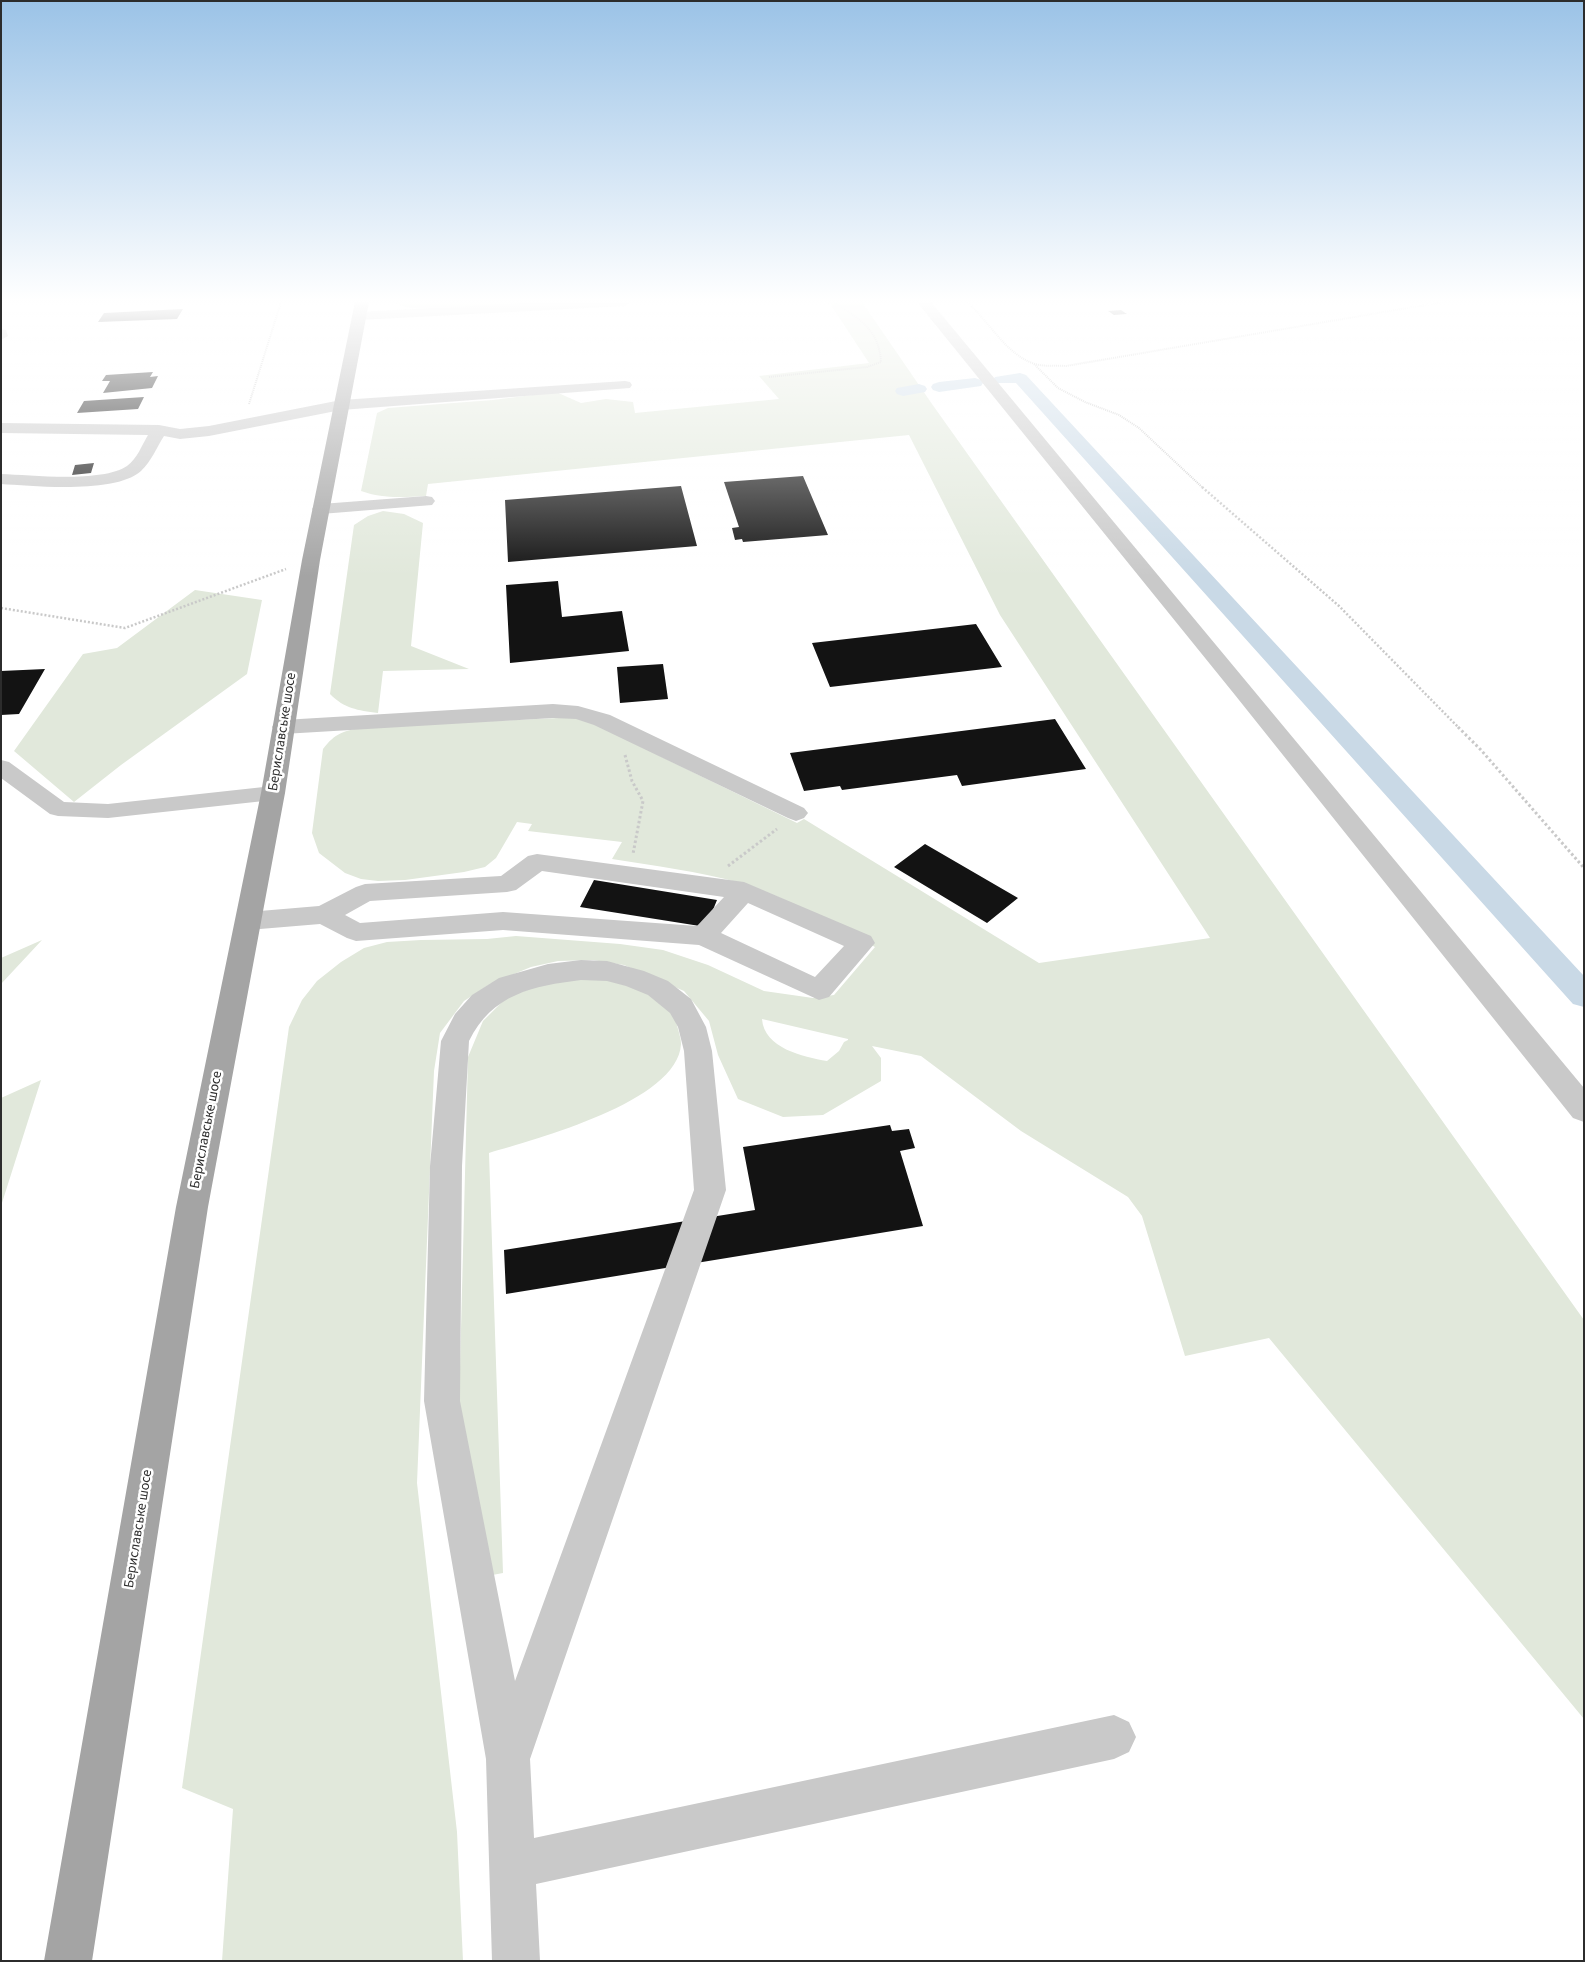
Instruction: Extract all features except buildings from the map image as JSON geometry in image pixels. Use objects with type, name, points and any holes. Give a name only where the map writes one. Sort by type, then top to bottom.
[{"type":"main road","name":"Бериславське шосе","points":[[68,1961],[192,1207],[273,793],[311,560],[342,394]]},
{"type":"street","points":[[1,428],[159,430],[180,434],[243,425],[340,405],[503,394]]},
{"type":"street","points":[[999,394],[1584,1110]]},
{"type":"street","points":[[1,480],[112,478],[132,470],[139,464],[159,430]]},
{"type":"street","points":[[321,509],[426,500]]},
{"type":"street","points":[[283,727],[553,711],[578,713],[615,726],[796,812]]},
{"type":"street","points":[[1,767],[58,809],[108,812],[273,793]]},
{"type":"street","points":[[248,922],[324,915],[365,893],[507,884],[537,862],[744,891],[862,942],[819,990],[703,936],[502,921],[356,932],[324,915]]},
{"type":"street","points":[[502,921],[507,884]]},
{"type":"street","points":[[703,936],[744,891]]},
{"type":"street","points":[[508,1759],[710,1190],[698,1051],[692,1027],[680,1006],[658,988],[634,978],[607,971],[581,970],[548,974],[509,985],[482,1002],[464,1021],[455,1041],[446,1166],[442,1401],[508,1759],[516,1961]]},
{"type":"street","points":[[512,1866],[1114,1737]]},
{"type":"path","points":[[243,425],[253,394]]},
{"type":"path","points":[[1069,394],[1119,415],[1139,428],[1181,469],[1339,606],[1481,750],[1584,868]]},
{"type":"path","points":[[1,608],[125,628],[311,560]]},
{"type":"path","points":[[615,726],[632,782],[643,801],[628,876]]},
{"type":"path","points":[[700,885],[771,835],[796,812]]},
{"type":"shaded area","points":[[544,394],[560,394],[581,403],[606,399],[633,402],[635,413],[779,399],[774,394],[925,394],[1584,1320],[1584,1719],[1269,1338],[1185,1356],[1142,1216],[1128,1197],[1021,1131],[921,1056],[872,1046],[881,1058],[881,1081],[823,1115],[783,1117],[738,1099],[718,1055],[709,1021],[684,991],[624,965],[593,960],[558,961],[531,967],[490,984],[464,1001],[440,1033],[434,1071],[417,1483],[457,1832],[463,1961],[222,1961],[233,1809],[182,1788],[289,1027],[302,1000],[317,981],[341,962],[364,948],[387,942],[487,939],[516,936],[620,944],[663,950],[708,965],[764,991],[813,998],[834,995],[875,947],[809,911],[774,895],[740,883],[676,869],[612,859],[622,842],[528,831],[532,824],[517,822],[496,858],[485,867],[464,872],[405,880],[378,881],[361,879],[345,873],[319,853],[312,833],[323,749],[327,744],[340,734],[363,727],[580,717],[797,823],[804,819],[1039,963],[1210,938],[1000,615],[909,435],[428,484],[426,496],[385,496],[361,491],[377,413],[388,408],[493,400]],"holes":[[[762,1019],[848,1040],[827,1061],[807,1057],[796,1054],[777,1044],[764,1029]]]},
{"type":"shaded area","points":[[383,511],[404,514],[423,523],[411,646],[469,669],[383,671],[378,713],[352,708],[341,703],[330,694],[354,525],[368,516]]},
{"type":"shaded area","points":[[195,590],[262,600],[247,674],[121,765],[74,802],[14,751],[83,654],[117,648]]},
{"type":"shaded area","points":[[42,940],[1,984],[1,958]]},
{"type":"shaded area","points":[[604,978],[639,988],[659,999],[668,1007],[674,1017],[681,1044],[674,1065],[656,1084],[631,1100],[569,1128],[489,1153],[503,1573],[487,1576],[459,1407],[468,1057],[483,1021],[506,998],[535,987],[565,979]]},
{"type":"shaded area","points":[[41,1080],[1,1206],[1,1098]]},
{"type":"waterway","points":[[1034,394],[1584,996]]}]
